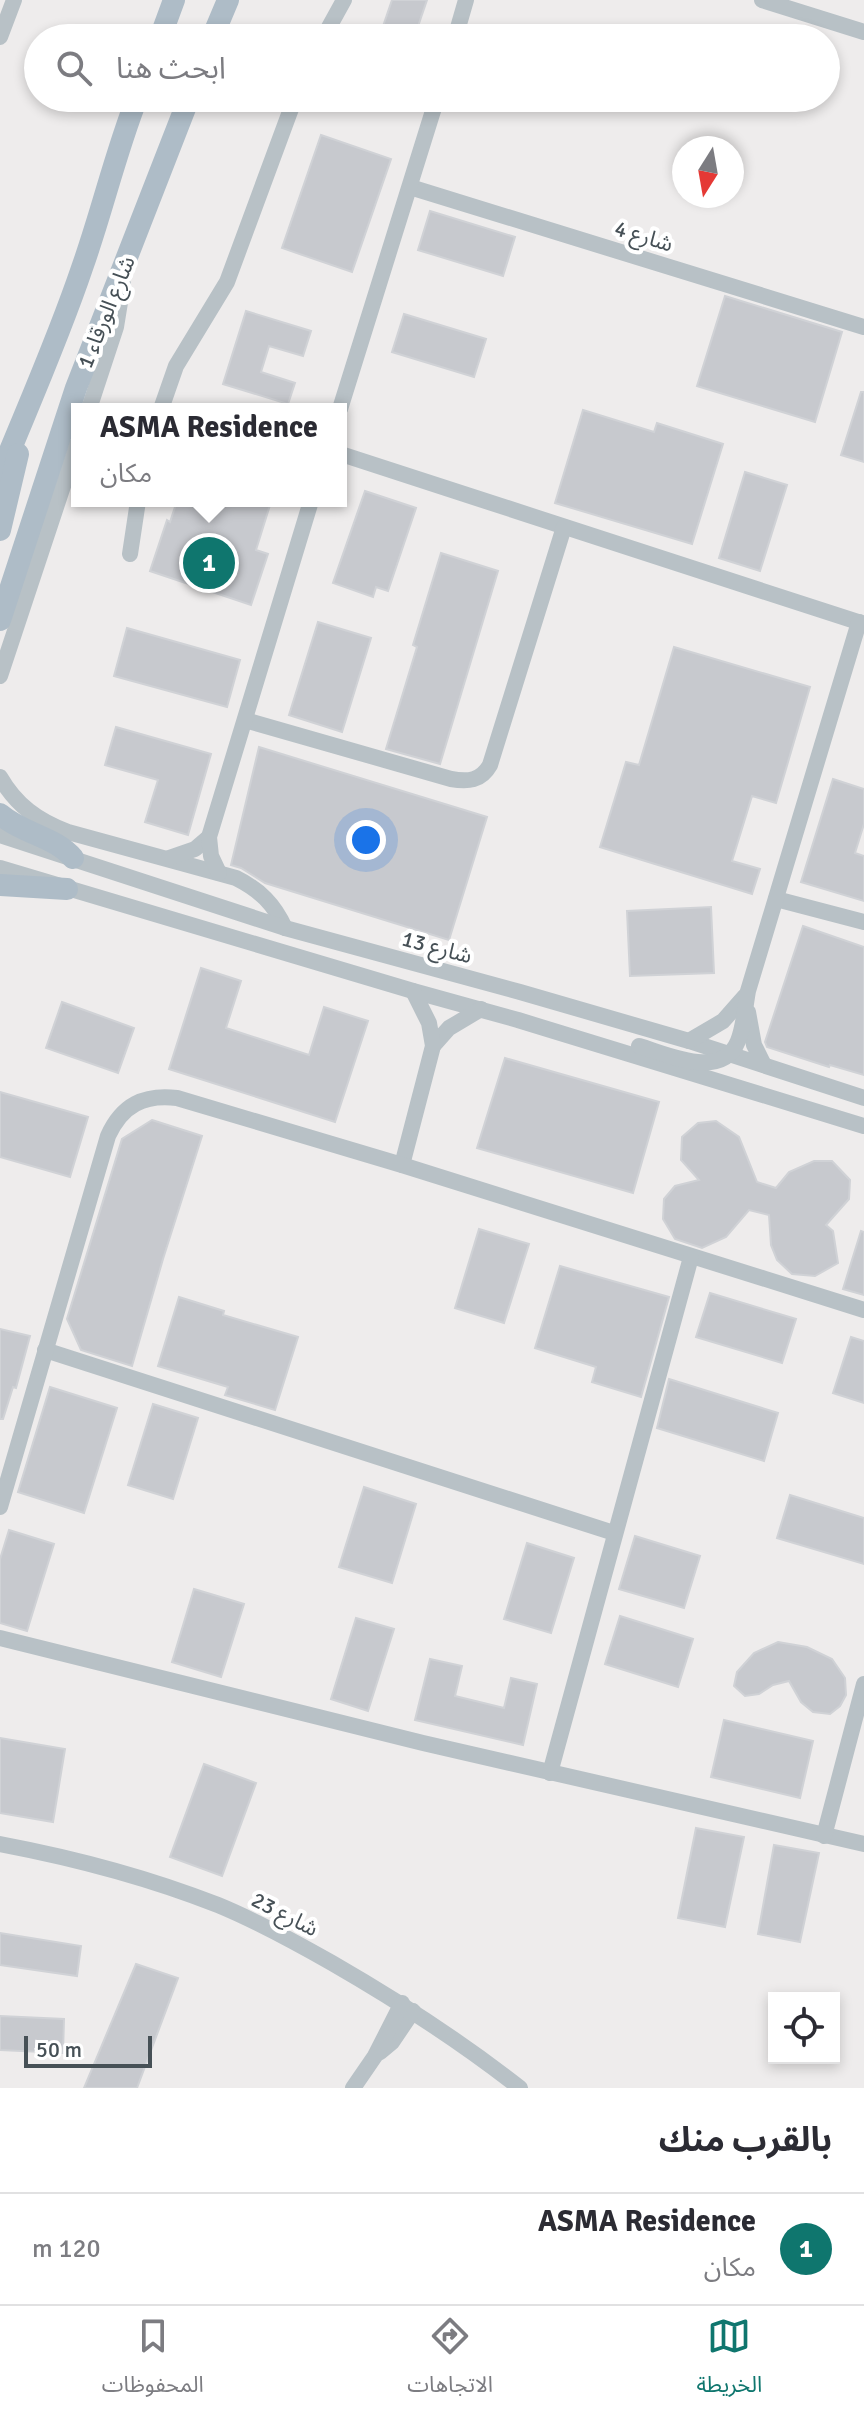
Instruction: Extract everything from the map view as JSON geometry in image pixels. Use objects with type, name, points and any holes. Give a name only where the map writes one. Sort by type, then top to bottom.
[{"type":"main road","points":[[165,24],[174,0]]},
{"type":"main road","points":[[218,24],[228,0]]},
{"type":"main road","name":"شارع الورقاء 1","points":[[0,475],[81,271],[132,112]]},
{"type":"main road","name":"شارع الورقاء 1","points":[[72,403],[184,112]]},
{"type":"main road","name":"شارع الورقاء 1","points":[[0,620],[71,405]]},
{"type":"main road","points":[[0,530],[12,487],[22,425]]},
{"type":"main road","points":[[0,814],[18,828],[57,844],[73,858]]},
{"type":"main road","points":[[0,885],[67,889]]},
{"type":"street","points":[[0,37],[14,0]]},
{"type":"street","points":[[459,24],[466,0]]},
{"type":"street","points":[[762,0],[838,24]]},
{"type":"street","points":[[329,24],[340,1]]},
{"type":"street","points":[[840,24],[864,32]]},
{"type":"street","points":[[163,403],[176,366],[227,282],[290,112]]},
{"type":"street","points":[[342,403],[433,112]]},
{"type":"street","name":"شارع 4","points":[[410,187],[864,327]]},
{"type":"street","points":[[91,403],[116,327],[124,269]]},
{"type":"street","points":[[347,456],[861,623],[748,991],[739,1037],[729,1054],[705,1064],[620,1042],[586,1042]]},
{"type":"street","points":[[0,676],[71,462]]},
{"type":"street","points":[[130,554],[137,507]]},
{"type":"street","points":[[219,873],[211,856],[209,837],[309,507]]},
{"type":"street","points":[[245,720],[451,779],[474,781],[485,774],[490,765],[564,527]]},
{"type":"street","points":[[0,777],[28,812],[47,824],[219,873],[252,886],[266,897],[285,928]]},
{"type":"street","name":"شارع 13","points":[[0,835],[285,928],[689,1041],[864,1098]]},
{"type":"street","points":[[167,859],[195,849],[209,837]]},
{"type":"street","points":[[0,868],[481,1009],[864,1126]]},
{"type":"street","points":[[776,899],[864,922]]},
{"type":"street","points":[[402,1165],[433,1046],[429,1023],[413,991]]},
{"type":"street","points":[[689,1041],[723,1021],[748,991]]},
{"type":"street","points":[[748,991],[749,1023],[764,1065]]},
{"type":"street","points":[[433,1046],[449,1028],[481,1009]]},
{"type":"street","points":[[0,1507],[108,1136],[115,1121],[134,1103],[161,1096],[177,1098],[402,1165],[864,1310]]},
{"type":"street","points":[[550,1773],[691,1257]]},
{"type":"street","points":[[45,1350],[614,1533]]},
{"type":"street","points":[[0,1638],[550,1773],[864,1844]]},
{"type":"street","points":[[824,1836],[864,1684]]},
{"type":"street","name":"شارع 23","points":[[0,1844],[128,1873],[217,1904],[291,1941],[407,2007],[520,2088]]},
{"type":"street","points":[[353,2088],[375,2056],[392,2042],[407,2007]]},
{"type":"building","points":[[392,0],[427,0],[419,24],[384,24]]},
{"type":"building","points":[[321,135],[391,159],[352,272],[282,248]]},
{"type":"building","points":[[430,211],[515,237],[503,276],[418,250]]},
{"type":"building","points":[[725,296],[842,332],[815,422],[697,386]]},
{"type":"building","points":[[246,311],[311,331],[303,356],[269,346],[261,372],[295,383],[288,403],[223,384]]},
{"type":"building","points":[[404,314],[486,339],[474,377],[392,352]]},
{"type":"building","points":[[861,392],[864,392],[864,462],[841,455]]},
{"type":"building","points":[[583,410],[654,432],[657,423],[723,444],[692,544],[555,503]]},
{"type":"building","points":[[745,472],[787,485],[760,571],[719,558]]},
{"type":"building","points":[[365,491],[416,508],[388,591],[376,587],[373,597],[333,583]]},
{"type":"building","points":[[175,507],[269,507],[256,550],[268,554],[251,605],[150,571],[167,520],[170,522]]},
{"type":"building","points":[[441,553],[498,571],[440,764],[386,749]]},
{"type":"building","points":[[318,622],[371,638],[342,732],[289,715]]},
{"type":"building","points":[[127,628],[240,660],[227,707],[114,676]]},
{"type":"building","points":[[674,647],[810,687],[776,803],[752,796],[732,861],[760,869],[752,894],[600,847],[626,762],[639,765]]},
{"type":"building","points":[[116,727],[211,754],[188,835],[145,822],[158,780],[105,765]]},
{"type":"building","points":[[259,747],[487,817],[449,940],[265,883],[231,865]]},
{"type":"building","points":[[833,779],[864,789],[864,824],[855,853],[864,856],[864,901],[801,882]]},
{"type":"building","points":[[711,907],[714,973],[630,976],[627,911]]},
{"type":"building","points":[[803,926],[864,947],[864,1075],[767,1047],[765,1042]]},
{"type":"building","points":[[201,968],[241,981],[226,1028],[309,1055],[324,1007],[368,1021],[335,1122],[169,1069]]},
{"type":"building","points":[[62,1002],[134,1028],[118,1073],[46,1048]]},
{"type":"building","points":[[505,1058],[659,1102],[633,1193],[477,1148]]},
{"type":"building","points":[[0,1092],[88,1117],[70,1177],[0,1157]]},
{"type":"building","points":[[152,1120],[202,1136],[132,1366],[81,1350],[67,1319],[122,1139]]},
{"type":"building","points":[[716,1121],[739,1137],[757,1182],[776,1188],[789,1172],[814,1161],[832,1161],[850,1180],[849,1199],[826,1225],[833,1231],[838,1263],[815,1276],[792,1274],[777,1260],[771,1245],[769,1215],[749,1210],[726,1237],[702,1248],[675,1239],[663,1219],[664,1199],[675,1186],[699,1180],[681,1160],[682,1137],[698,1123]]},
{"type":"building","points":[[479,1229],[529,1244],[504,1323],[455,1308]]},
{"type":"building","points":[[861,1231],[864,1232],[864,1295],[843,1289]]},
{"type":"building","points":[[560,1266],[669,1297],[641,1397],[592,1382],[596,1367],[535,1348]]},
{"type":"building","points":[[710,1293],[796,1319],[782,1363],[696,1337]]},
{"type":"building","points":[[179,1297],[224,1311],[223,1315],[298,1337],[275,1410],[225,1395],[228,1387],[158,1366]]},
{"type":"building","points":[[0,1329],[30,1336],[16,1388],[13,1387],[3,1419],[0,1419]]},
{"type":"building","points":[[851,1337],[864,1341],[864,1403],[833,1393]]},
{"type":"building","points":[[669,1379],[778,1413],[764,1461],[657,1428]]},
{"type":"building","points":[[50,1387],[117,1408],[84,1513],[18,1492]]},
{"type":"building","points":[[153,1404],[198,1418],[173,1499],[128,1485]]},
{"type":"building","points":[[364,1487],[416,1504],[392,1583],[339,1567]]},
{"type":"building","points":[[790,1495],[864,1518],[864,1564],[777,1538]]},
{"type":"building","points":[[9,1530],[54,1544],[27,1631],[0,1623],[0,1559]]},
{"type":"building","points":[[635,1536],[700,1556],[684,1608],[619,1589]]},
{"type":"building","points":[[527,1543],[574,1558],[551,1633],[504,1619]]},
{"type":"building","points":[[194,1589],[244,1604],[221,1677],[172,1662]]},
{"type":"building","points":[[620,1616],[693,1639],[678,1687],[605,1664]]},
{"type":"building","points":[[356,1618],[394,1629],[368,1711],[331,1699]]},
{"type":"building","points":[[778,1642],[807,1647],[832,1659],[845,1678],[846,1695],[840,1706],[830,1714],[813,1712],[801,1702],[789,1681],[773,1685],[759,1694],[745,1696],[734,1686],[737,1672],[754,1653]]},
{"type":"building","points":[[430,1659],[462,1666],[455,1696],[504,1708],[511,1678],[537,1684],[523,1745],[415,1720]]},
{"type":"building","points":[[724,1720],[813,1741],[800,1798],[711,1777]]},
{"type":"building","points":[[0,1738],[65,1749],[53,1822],[0,1813]]},
{"type":"building","points":[[204,1764],[256,1783],[222,1876],[170,1857]]},
{"type":"building","points":[[696,1828],[744,1837],[725,1927],[678,1918]]},
{"type":"building","points":[[774,1845],[819,1853],[800,1942],[758,1934]]},
{"type":"building","points":[[0,1933],[81,1946],[77,1976],[0,1965]]},
{"type":"building","points":[[136,1964],[178,1978],[137,2088],[84,2088]]},
{"type":"building","points":[[0,2016],[64,2019],[63,2053],[0,2050]]},
{"type":"place","name":"ASMA Residence","points":[[209,563]]}]
